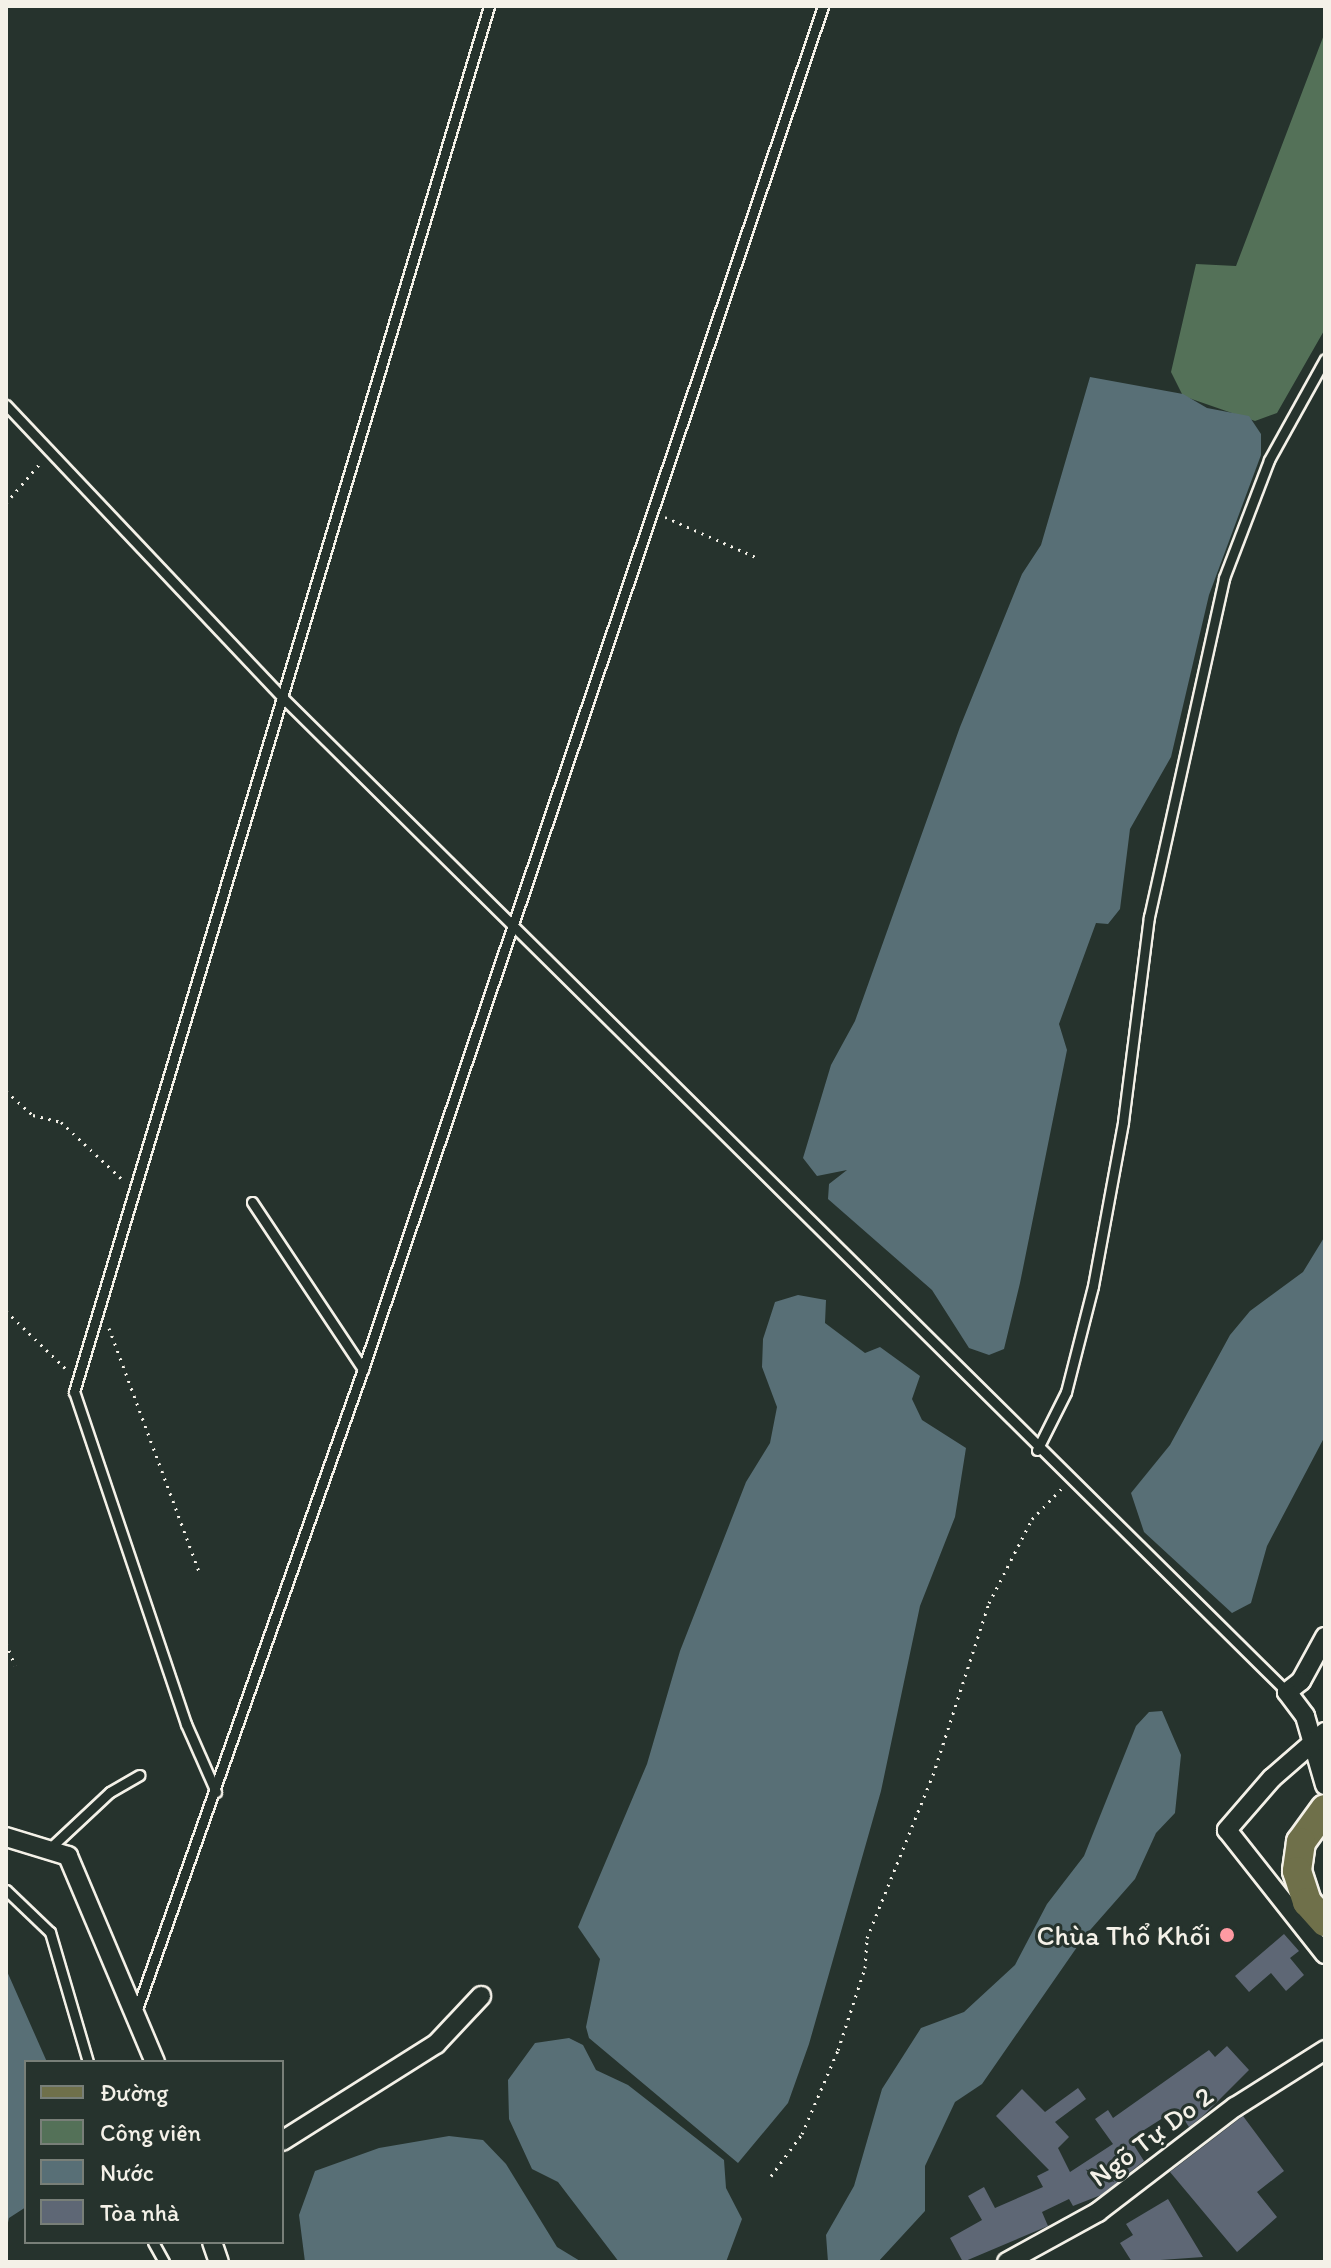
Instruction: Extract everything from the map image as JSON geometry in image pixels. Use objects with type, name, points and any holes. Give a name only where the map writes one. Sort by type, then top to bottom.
[{"type":"main road","points":[[1325,1809],[1301,1842],[1297,1871],[1307,1902],[1325,1922]]},
{"type":"street","points":[[1325,1637],[1301,1681],[1287,1692],[1319,1735],[1325,1785]]},
{"type":"street","points":[[1319,1735],[1227,1830],[1325,1954]]},
{"type":"street","points":[[6,1837],[68,1856],[154,2060]]},
{"type":"street","points":[[284,2140],[436,2044],[481,1996]]},
{"type":"street","name":"Ngõ Tự Do 2","points":[[1007,2262],[1098,2212],[1235,2107],[1325,2050]]},
{"type":"lane","points":[[216,1792],[186,1724],[78,1417],[78,1380],[489,6]]},
{"type":"lane","points":[[135,2014],[363,1369],[823,6]]},
{"type":"lane","points":[[1037,1450],[1066,1392],[1093,1286],[1123,1122],[1149,917],[1224,578],[1269,460],[1325,359]]},
{"type":"lane","points":[[6,405],[283,698],[515,924],[1069,1482],[1287,1692]]},
{"type":"lane","points":[[252,1202],[363,1369]]},
{"type":"lane","points":[[49,1849],[110,1792],[139,1775]]},
{"type":"lane","points":[[6,1890],[50,1932],[87,2060]]},
{"type":"lane","points":[[154,2244],[164,2262]]},
{"type":"path","points":[[6,503],[50,452]]},
{"type":"path","points":[[654,512],[758,558]]},
{"type":"path","points":[[6,1091],[33,1115],[61,1122],[135,1189]]},
{"type":"path","points":[[6,1311],[78,1380]]},
{"type":"path","points":[[97,1318],[112,1332],[199,1571]]},
{"type":"path","points":[[771,2176],[802,2134],[838,2050],[865,1968],[867,1938],[933,1775],[989,1603],[1032,1519],[1069,1482]]},
{"type":"path","points":[[6,1643],[15,1665]]},
{"type":"green space","points":[[1325,32],[1325,329],[1277,413],[1255,421],[1183,396],[1171,372],[1196,264],[1236,266]]},
{"type":"water","points":[[1090,377],[1183,394],[1207,408],[1249,416],[1261,434],[1261,455],[1209,595],[1171,757],[1130,829],[1120,909],[1108,924],[1096,923],[1059,1024],[1067,1050],[1020,1283],[1004,1349],[989,1355],[969,1348],[932,1290],[828,1199],[829,1184],[847,1170],[817,1176],[803,1158],[831,1065],[855,1021],[960,727],[1022,574],[1041,545]]},
{"type":"water","points":[[1325,1236],[1325,1436],[1267,1546],[1251,1603],[1232,1613],[1144,1532],[1131,1493],[1170,1445],[1230,1335],[1250,1311],[1303,1272]]},
{"type":"water","points":[[798,1295],[826,1300],[825,1323],[865,1353],[880,1347],[920,1376],[912,1399],[922,1420],[966,1448],[955,1517],[920,1606],[881,1791],[809,2044],[788,2103],[738,2163],[589,2038],[586,2027],[600,1959],[578,1927],[647,1764],[680,1651],[746,1482],[770,1443],[777,1407],[762,1367],[763,1339],[775,1302]]},
{"type":"water","points":[[1162,1711],[1181,1755],[1175,1813],[1156,1833],[1135,1879],[1084,1937],[982,2084],[955,2102],[925,2166],[925,2211],[878,2262],[828,2262],[826,2235],[854,2186],[882,2089],[921,2028],[964,2012],[1015,1965],[1047,1904],[1084,1856],[1136,1726],[1149,1712]]},
{"type":"water","points":[[6,1969],[46,2060],[24,2060],[24,2208],[9,2218],[6,2232]]},
{"type":"water","points":[[569,2038],[583,2045],[596,2070],[628,2085],[724,2160],[726,2188],[742,2219],[726,2262],[619,2262],[558,2182],[532,2169],[509,2119],[508,2080],[535,2043]]},
{"type":"water","points":[[449,2136],[483,2140],[506,2164],[557,2247],[580,2261],[608,2262],[305,2262],[299,2215],[315,2171],[379,2148]]},
{"type":"building","points":[[1284,1934],[1299,1951],[1290,1958],[1304,1975],[1286,1991],[1271,1973],[1249,1992],[1235,1976]]},
{"type":"building","points":[[1227,2046],[1249,2070],[1203,2116],[1189,2127],[1177,2109],[1130,2139],[1144,2161],[1101,2195],[1073,2206],[1069,2199],[1042,2212],[1048,2226],[963,2262],[950,2238],[982,2220],[968,2196],[984,2187],[995,2208],[1043,2187],[1037,2176],[1049,2170],[996,2116],[1022,2089],[1045,2112],[1078,2088],[1086,2099],[1055,2122],[1069,2137],[1058,2148],[1070,2172],[1113,2144],[1095,2119],[1108,2110],[1113,2118],[1209,2050],[1215,2057]]},
{"type":"building","points":[[1243,2116],[1284,2171],[1257,2192],[1277,2217],[1237,2252],[1170,2172]]},
{"type":"building","points":[[1168,2199],[1203,2257],[1132,2262],[1120,2243],[1133,2235],[1126,2224]]},
{"type":"place","name":"Chùa Thổ Khối","points":[[1227,1935]]}]
